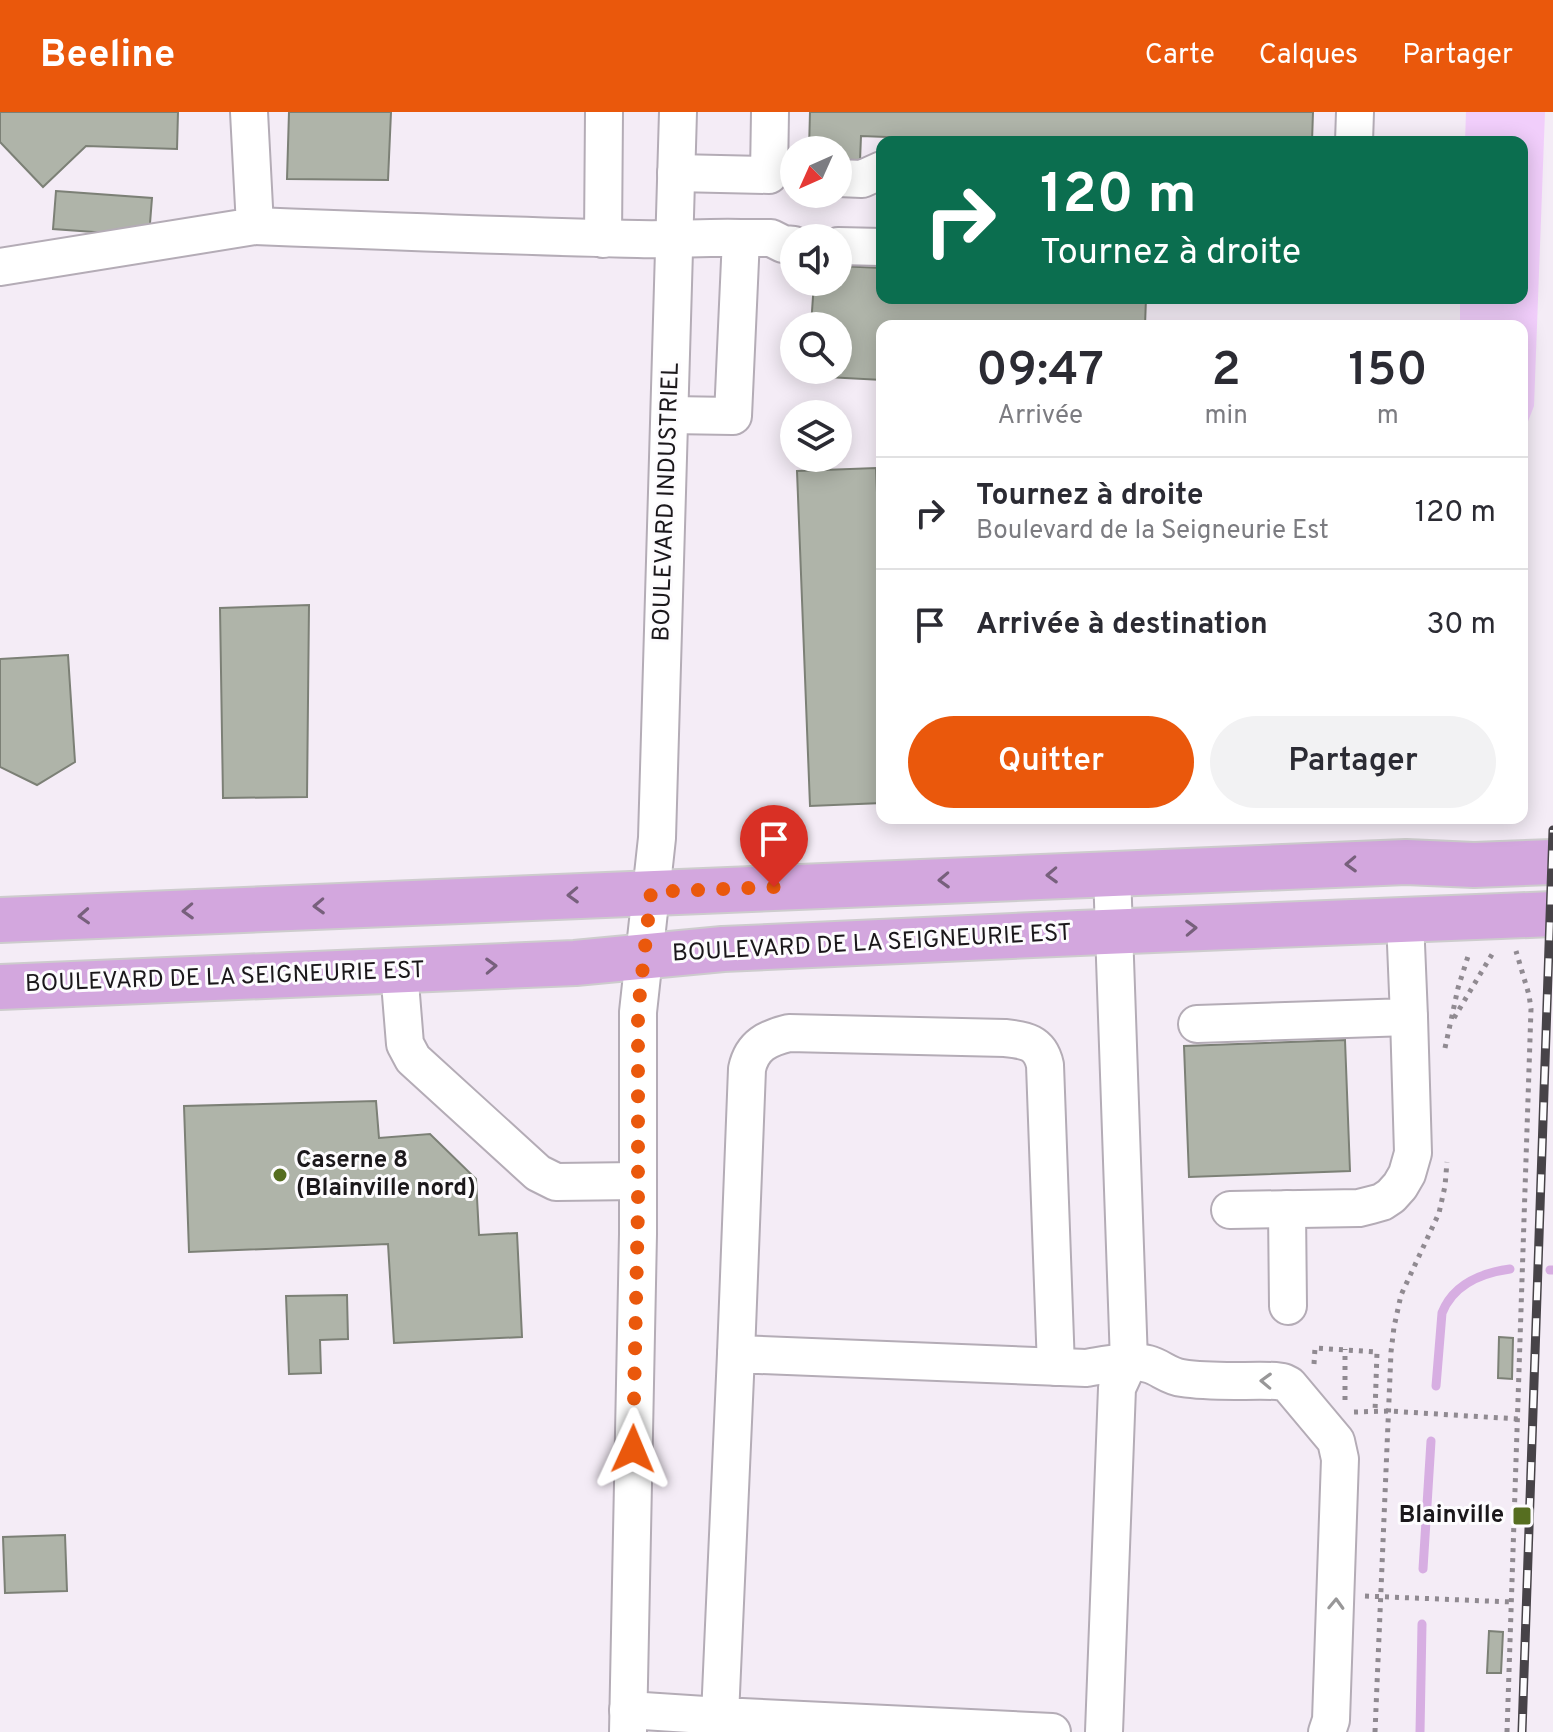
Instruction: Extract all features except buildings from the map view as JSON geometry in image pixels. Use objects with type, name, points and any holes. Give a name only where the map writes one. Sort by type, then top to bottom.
[{"type":"main road","points":[[18,986],[18,919],[1406,862],[1474,865],[1553,862]]},
{"type":"main road","points":[[133,914],[135,981]]},
{"type":"main road","name":"BOULEVARD DE LA SEIGNEURIE EST","points":[[18,986],[642,958],[723,949],[1553,914]]},
{"type":"street","points":[[249,112],[255,226]]},
{"type":"street","points":[[603,239],[604,112]]},
{"type":"street","name":"BOULEVARD INDUSTRIEL","points":[[628,1721],[638,1012],[657,838],[678,112]]},
{"type":"street","points":[[770,112],[780,165]]},
{"type":"street","points":[[1354,136],[1355,112]]},
{"type":"street","points":[[676,173],[780,176]]},
{"type":"street","points":[[852,179],[862,179],[876,173]]},
{"type":"street","points":[[0,267],[255,226],[603,239],[771,238],[780,242]]},
{"type":"street","points":[[670,415],[733,416],[741,238]]},
{"type":"street","points":[[852,246],[876,247]]},
{"type":"street","points":[[1104,1732],[1117,1388],[1129,1362],[1112,873]]},
{"type":"street","points":[[1230,1210],[1359,1208],[1391,1196],[1400,1186],[1413,1153],[1405,920]]},
{"type":"street","points":[[399,970],[405,1044],[413,1059],[538,1173],[556,1182],[638,1181]]},
{"type":"street","points":[[1197,1024],[1409,1017]]},
{"type":"street","points":[[720,1716],[747,1069],[753,1052],[769,1038],[789,1033],[1005,1038],[1030,1042],[1038,1048],[1045,1065],[1056,1367]]},
{"type":"street","points":[[1287,1209],[1288,1306]]},
{"type":"street","points":[[736,1354],[1086,1368],[1129,1362],[1151,1364],[1167,1374],[1185,1378],[1283,1382],[1289,1385],[1336,1441],[1340,1459],[1331,1720],[1327,1732]]},
{"type":"street","points":[[628,1721],[720,1716],[1052,1732]]},
{"type":"path","points":[[1507,1732],[1531,1009],[1516,950]]},
{"type":"path","points":[[1451,1022],[1494,952]]},
{"type":"path","points":[[1444,1058],[1458,988],[1469,953]]},
{"type":"path","points":[[1375,1732],[1394,1327],[1401,1295],[1439,1213],[1448,1154]]},
{"type":"path","points":[[1314,1374],[1315,1348],[1391,1352]]},
{"type":"path","points":[[1337,1399],[1345,1408],[1345,1349]]},
{"type":"path","points":[[1375,1412],[1377,1352]]},
{"type":"path","points":[[1348,1412],[1389,1411],[1518,1419]]},
{"type":"path","points":[[1356,1595],[1512,1602]]},
{"type":"shaded area","points":[[1466,112],[1545,112],[1534,406],[1528,422],[1528,320],[1460,320],[1460,304],[1528,304],[1528,136],[1465,136]]},
{"type":"waterway","points":[[1436,1386],[1442,1313],[1447,1303],[1469,1282],[1510,1269]]},
{"type":"waterway","points":[[1423,1569],[1431,1441]]},
{"type":"waterway","points":[[1420,1732],[1422,1624]]},
{"type":"railway","points":[[1522,1732],[1553,830]]},
{"type":"place","name":"Caserne 8 (Blainville nord)","points":[[280,1175]]},
{"type":"place","name":"Blainville","points":[[1522,1516]]},
{"type":"route","points":[[633,1449],[638,1012],[651,892],[774,887]]}]
